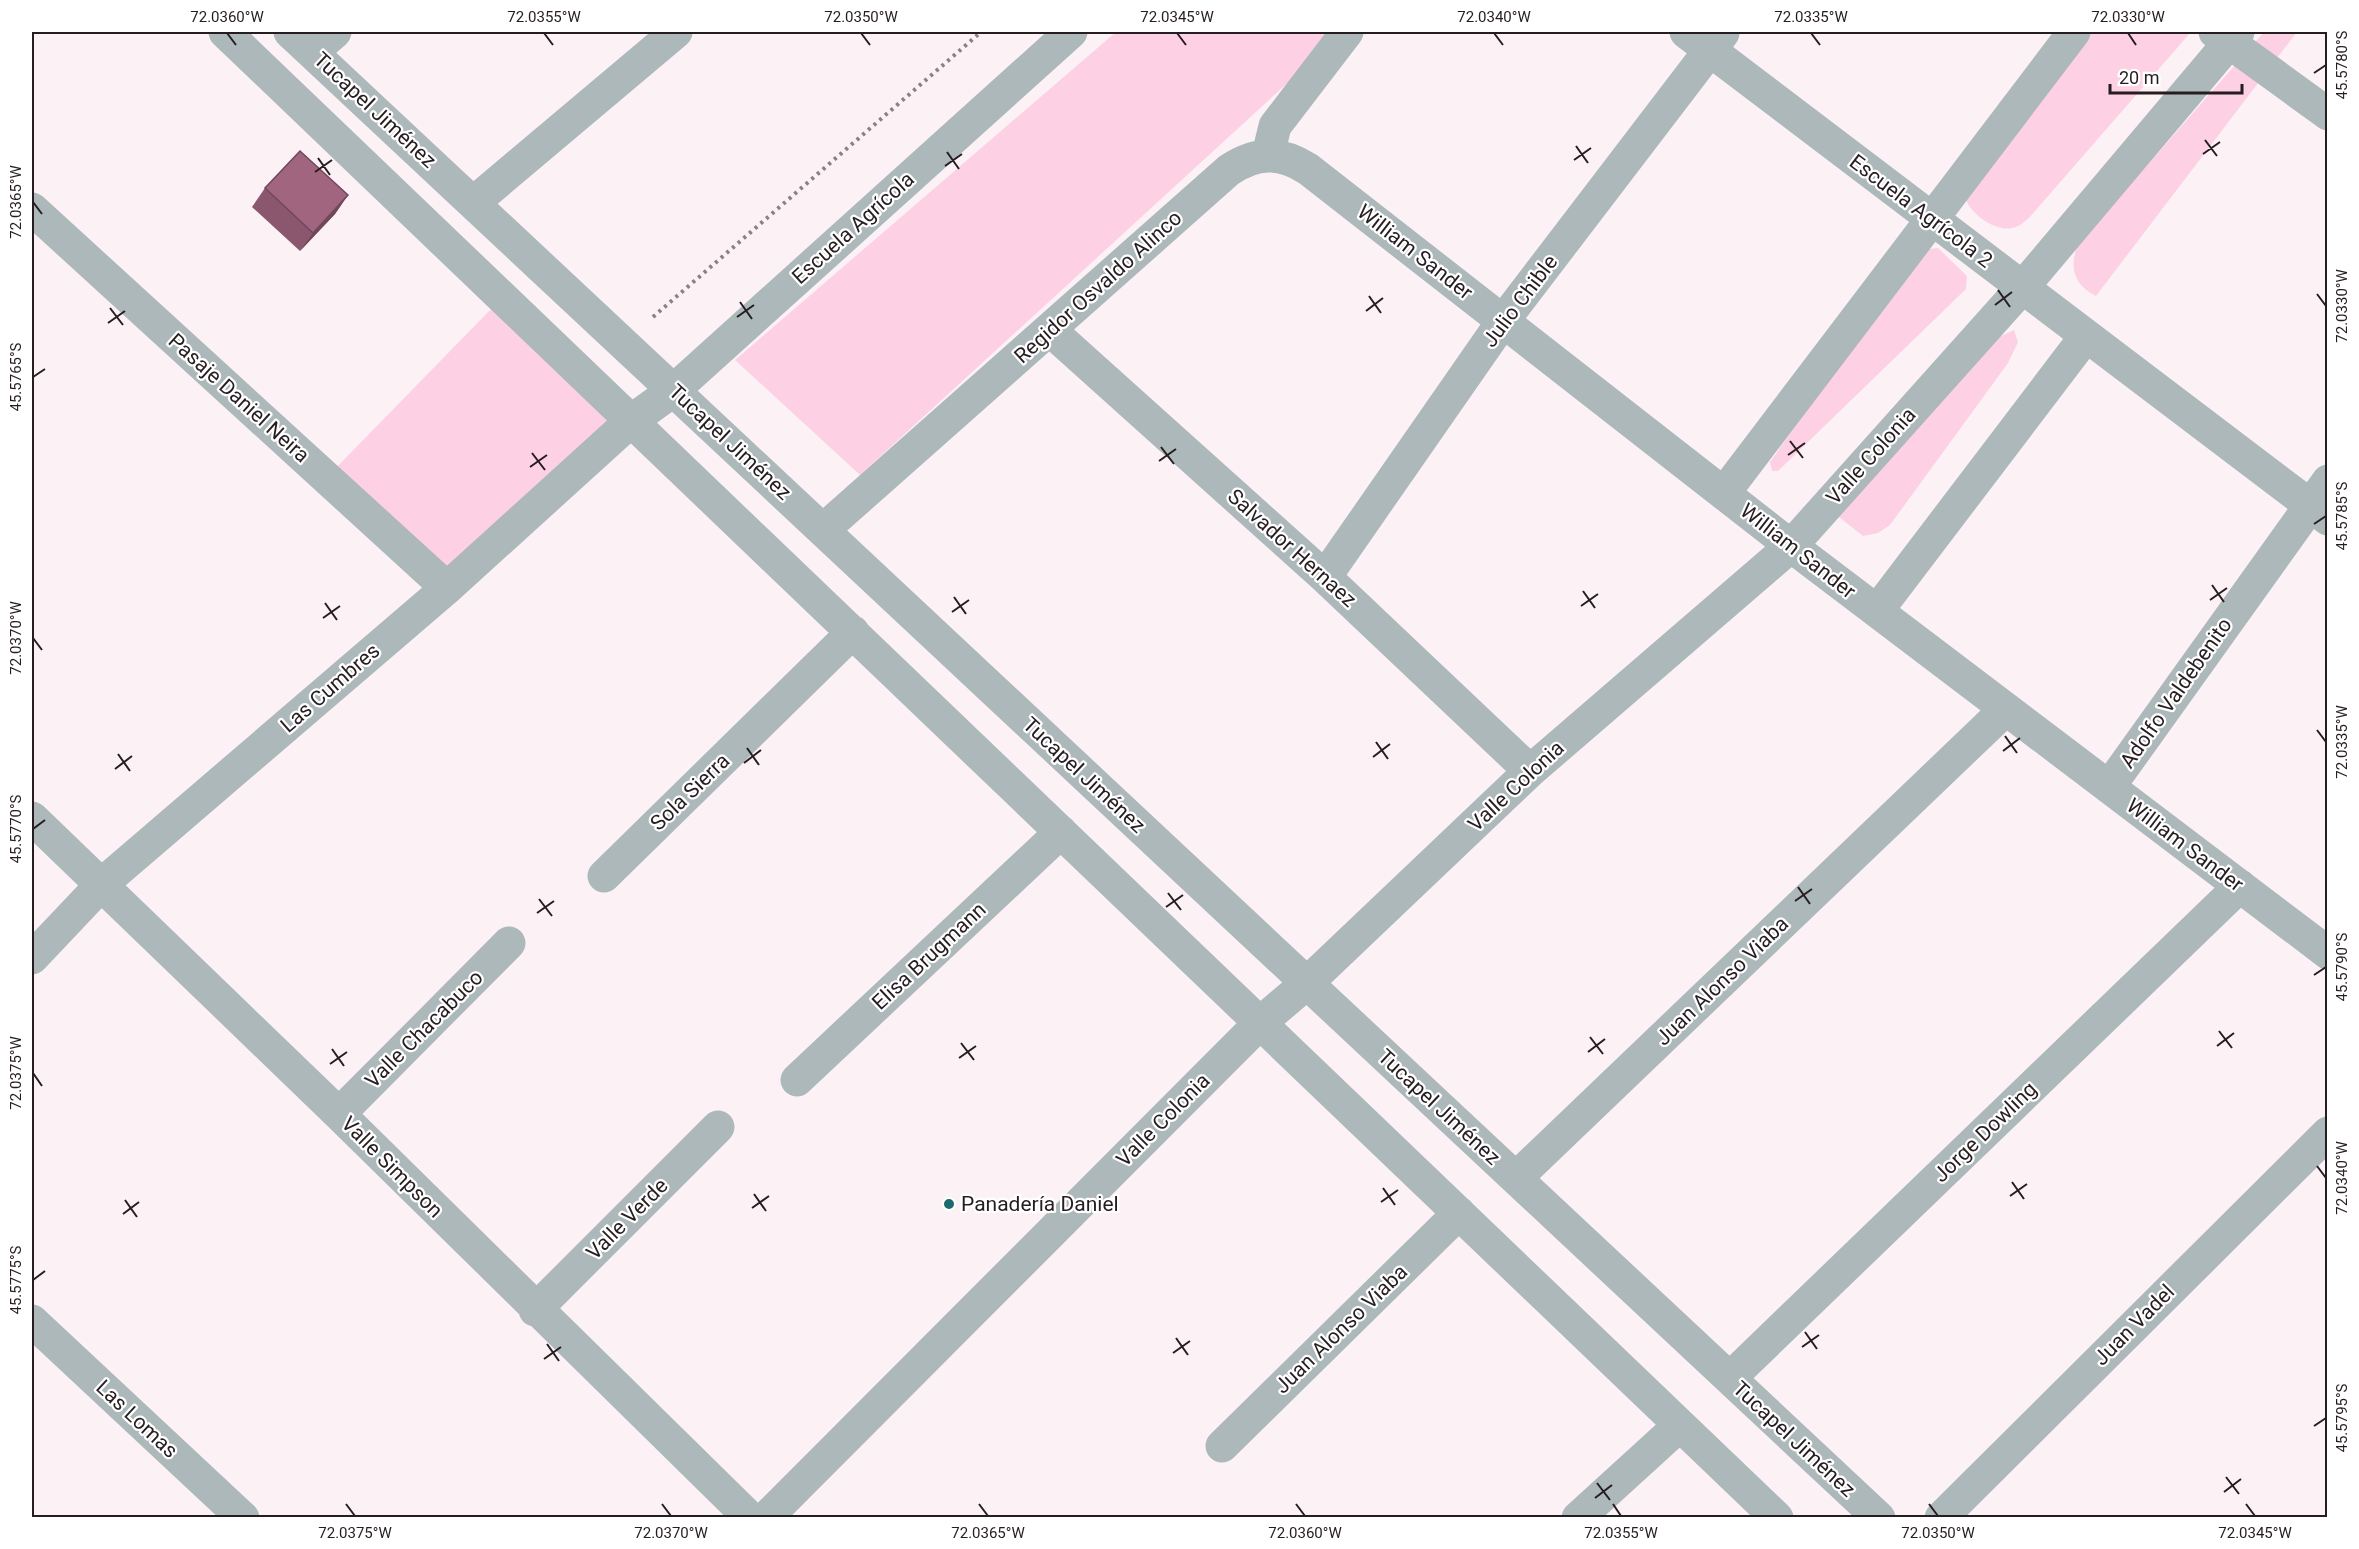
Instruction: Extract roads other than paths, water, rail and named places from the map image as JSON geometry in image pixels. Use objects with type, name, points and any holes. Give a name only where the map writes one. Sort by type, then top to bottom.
[{"type":"street","points":[[225,32],[1777,1518]]},
{"type":"street","points":[[473,203],[676,32]]},
{"type":"street","name":"Escuela Agrícola","points":[[631,421],[674,390],[1071,32]]},
{"type":"street","points":[[1268,155],[1275,126],[1347,32]]},
{"type":"street","points":[[1724,493],[2074,32]]},
{"type":"street","points":[[2228,35],[2328,114]]},
{"type":"street","name":"Valle Colonia","points":[[766,1518],[1260,1023],[1307,983],[1530,771],[1791,546],[2022,288],[2228,35]]},
{"type":"street","name":"Tucapel Jiménez","points":[[312,38],[473,203],[1879,1518]]},
{"type":"street","name":"Escuela Agrícola 2","points":[[1707,38],[1932,219],[2022,288],[2321,502]]},
{"type":"street","name":"Julio Chible","points":[[1325,577],[1503,321],[1707,38]]},
{"type":"street","name":"William Sander","points":[[1268,155],[1296,161],[1308,169],[1791,546],[2328,953]]},
{"type":"street","name":"Regidor Osvaldo Alinco","points":[[824,530],[1229,170],[1248,159],[1268,155]]},
{"type":"street","name":"Pasaje Daniel Neira","points":[[32,209],[447,588]]},
{"type":"street","name":"Salvador Hernaez","points":[[1050,330],[1325,577],[1530,771]]},
{"type":"street","points":[[1877,611],[2086,336]]},
{"type":"street","name":"Las Cumbres","points":[[32,958],[102,884],[447,588],[631,421]]},
{"type":"street","name":"Adolfo Valdebenito","points":[[2109,788],[2321,502]]},
{"type":"street","name":"Sola Sierra","points":[[604,876],[853,632]]},
{"type":"street","name":"Juan Alonso Viaba","points":[[1516,1178],[2006,708]]},
{"type":"street","name":"Valle Simpson","points":[[32,818],[339,1114],[535,1310],[750,1518]]},
{"type":"street","name":"Elisa Brugmann","points":[[797,1080],[1061,832]]},
{"type":"street","name":"Jorge Dowling","points":[[1730,1378],[2240,886]]},
{"type":"street","name":"Valle Chacabuco","points":[[339,1114],[509,943]]},
{"type":"street","name":"Valle Verde","points":[[535,1310],[718,1128]]},
{"type":"street","name":"Juan Vadel","points":[[1941,1518],[2328,1133]]},
{"type":"street","name":"Juan Alonso Viaba","points":[[1222,1446],[1459,1213]]},
{"type":"street","name":"Las Lomas","points":[[32,1321],[243,1518]]},
{"type":"street","points":[[1578,1518],[1680,1425]]},
{"type":"place","name":"Panadería Daniel","points":[[949,1204]]}]
